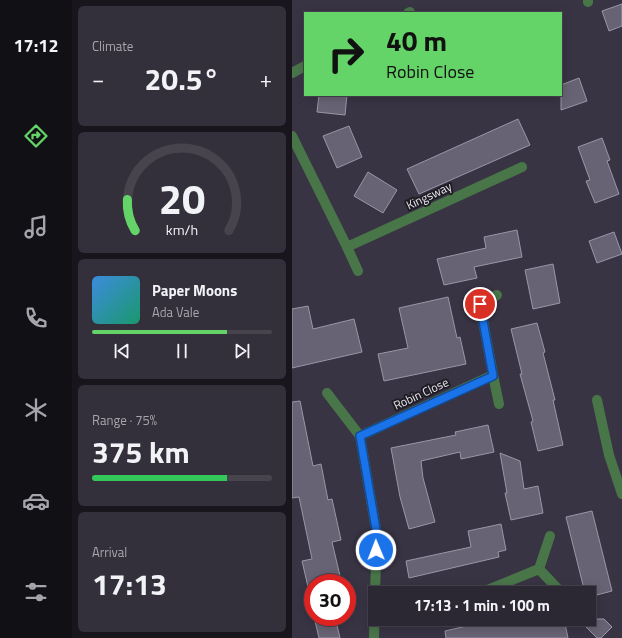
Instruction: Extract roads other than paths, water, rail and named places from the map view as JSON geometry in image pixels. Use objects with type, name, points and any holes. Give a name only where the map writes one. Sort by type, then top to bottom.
[{"type":"street","points":[[292,73],[304,67]]},
{"type":"street","points":[[292,136],[358,271]]},
{"type":"street","name":"Kingsway","points":[[347,248],[522,168]]},
{"type":"street","points":[[497,295],[480,304],[499,404]]},
{"type":"street","name":"Robin Close","points":[[360,436],[493,376]]},
{"type":"street","points":[[327,393],[360,436],[377,535],[375,586]]},
{"type":"street","points":[[597,400],[609,455],[622,494]]},
{"type":"street","points":[[497,586],[539,569],[550,536]]},
{"type":"street","points":[[539,569],[555,586]]},
{"type":"street","points":[[374,626],[374,638]]}]
